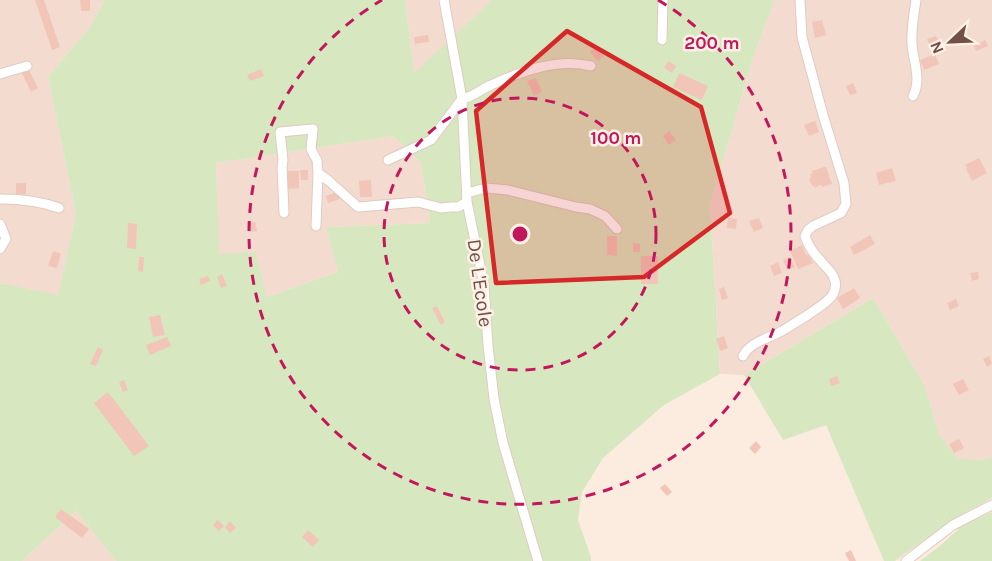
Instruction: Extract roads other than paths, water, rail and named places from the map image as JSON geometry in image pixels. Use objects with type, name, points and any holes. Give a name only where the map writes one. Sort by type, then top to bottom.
[{"type":"street","name":"De L'Ecole","points":[[444,0],[462,99],[467,197],[484,285],[494,399],[503,443],[538,561]]},
{"type":"street","points":[[662,40],[663,0]]},
{"type":"street","points":[[743,356],[746,349],[783,330],[834,294],[835,279],[814,253],[805,236],[807,230],[813,226],[841,213],[846,204],[844,183],[802,37],[800,0]]},
{"type":"street","points":[[913,96],[917,86],[912,46],[916,0]]},
{"type":"street","points":[[388,160],[431,140],[462,99],[490,86],[531,69],[572,64],[591,66]]},
{"type":"street","points":[[0,74],[27,66]]},
{"type":"street","points":[[284,213],[280,132],[313,129],[311,149],[317,160],[318,172],[316,226]]},
{"type":"street","points":[[318,172],[358,207],[418,202],[441,208],[458,207],[467,197],[486,188],[508,190],[590,209],[605,216],[617,230]]},
{"type":"street","points":[[0,199],[43,202],[59,208]]},
{"type":"street","points":[[0,224],[6,239],[0,249]]},
{"type":"street","points":[[906,561],[953,525],[992,505]]}]
